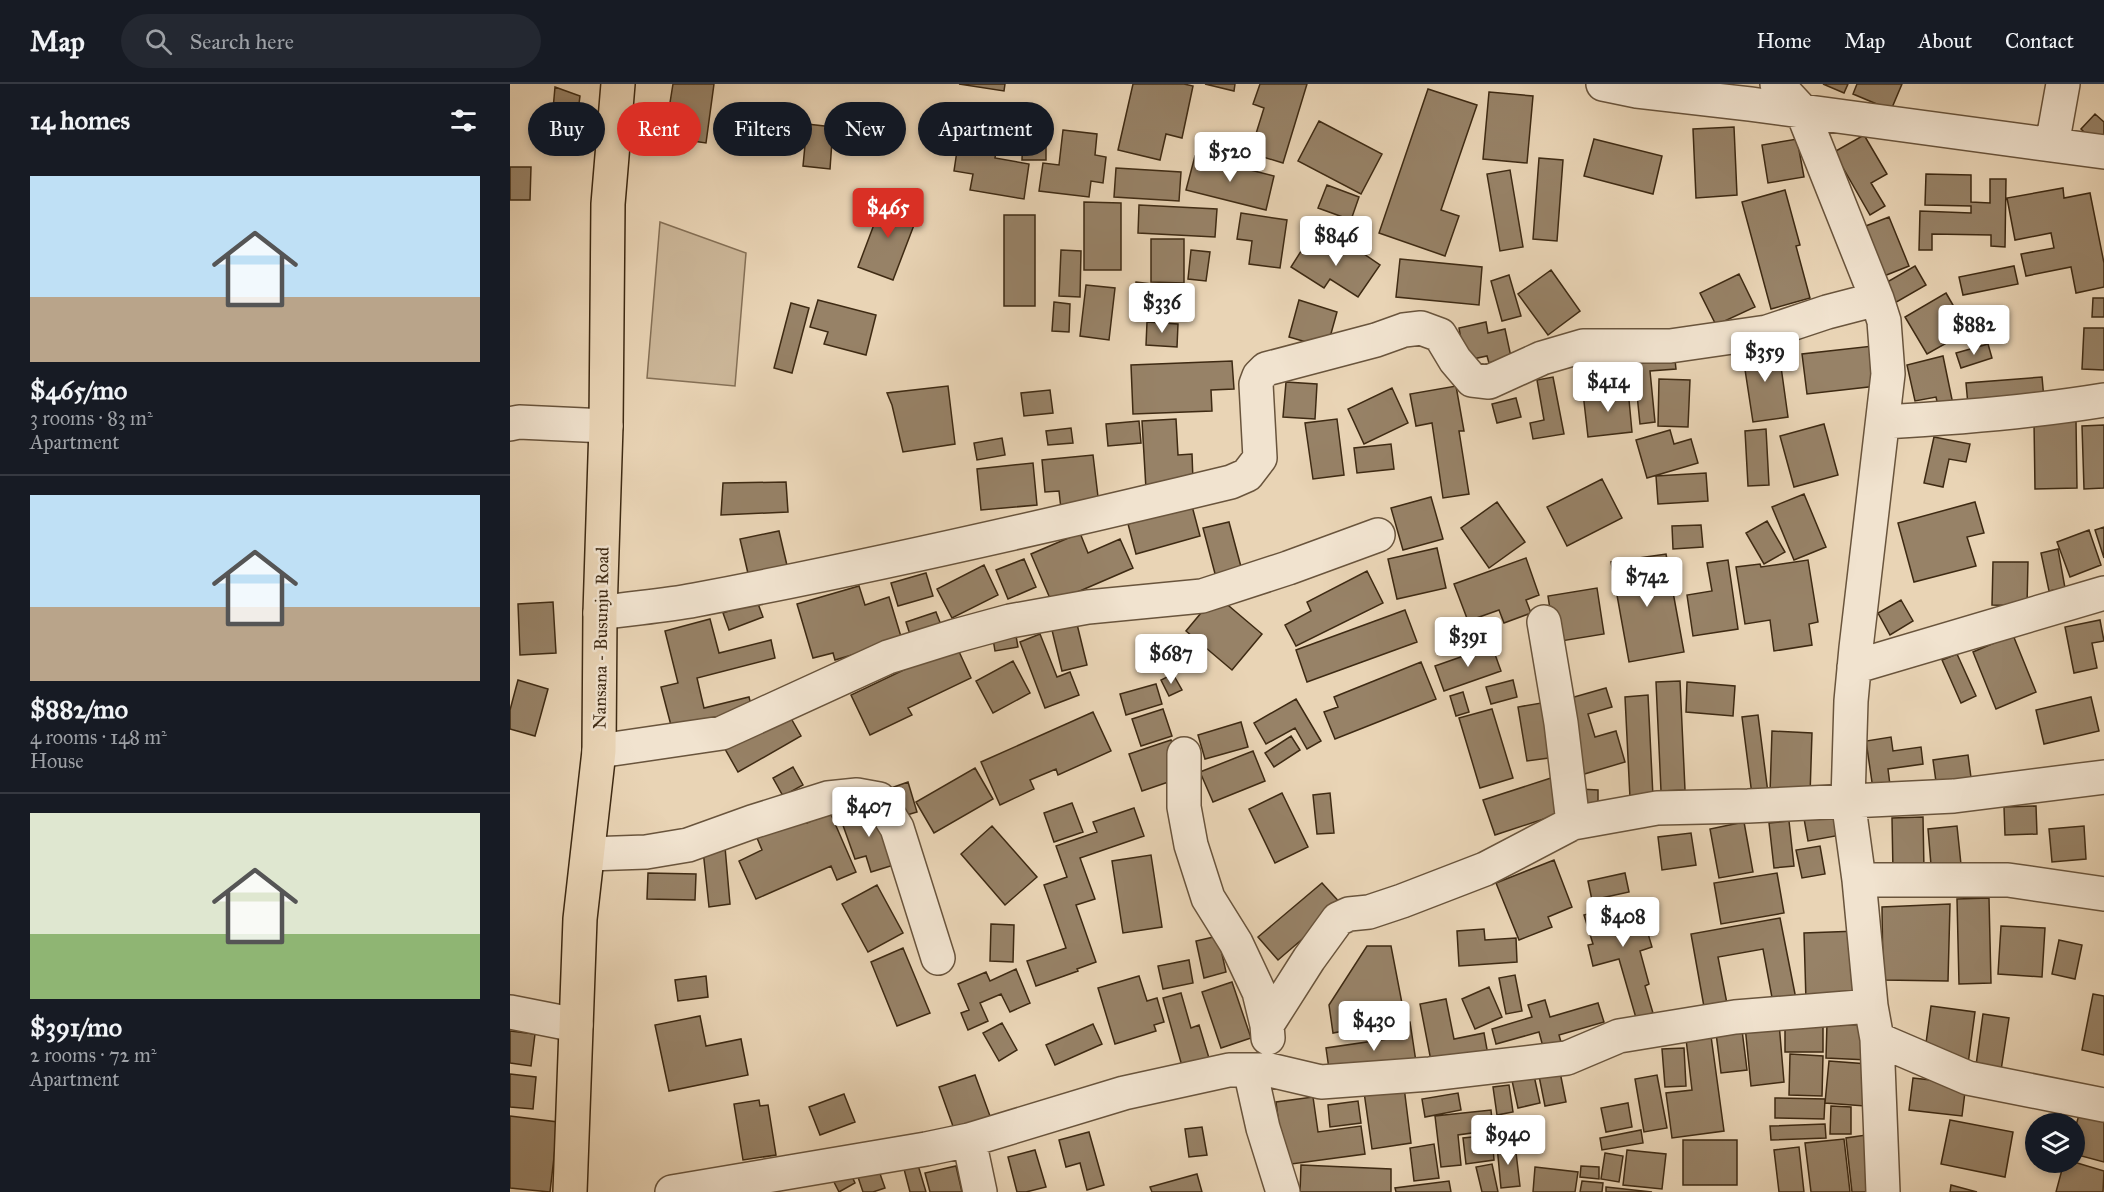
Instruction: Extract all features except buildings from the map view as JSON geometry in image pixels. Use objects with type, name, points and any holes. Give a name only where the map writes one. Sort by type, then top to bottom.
[{"type":"main road","name":"Nansana - Busunju Road","points":[[570,1192],[580,919],[599,751],[608,204],[618,84]]},
{"type":"street","points":[[1603,84],[1637,91],[1802,111],[2104,153]]},
{"type":"street","points":[[1777,84],[1802,111],[1877,299],[1884,321],[1887,349],[1888,374],[1884,422],[1851,701],[1848,800],[1859,880],[1871,1006],[1877,1039],[1883,1192]]},
{"type":"street","points":[[2052,146],[2063,84]]},
{"type":"street","points":[[600,613],[692,600],[854,567],[1098,514],[1231,482],[1247,475],[1260,458],[1256,384],[1259,376],[1266,369],[1376,340],[1404,330],[1421,328],[1440,335],[1455,360],[1472,380],[1489,382],[1542,358],[1583,345],[1670,346],[1767,332],[1827,312],[1877,299]]},
{"type":"street","points":[[1884,422],[1967,417],[2064,407],[2104,400]]},
{"type":"street","points":[[510,424],[519,422],[606,426]]},
{"type":"street","points":[[599,751],[722,733],[888,657],[955,636],[1010,621],[1088,607],[1202,596],[1288,568],[1377,535]]},
{"type":"street","points":[[1854,667],[2104,593]]},
{"type":"street","points":[[1544,622],[1560,723],[1572,823]]},
{"type":"street","points":[[1185,754],[1184,807],[1191,845],[1208,898],[1236,943],[1259,992],[1267,1025],[1260,1070],[1263,1128],[1283,1192]]},
{"type":"street","points":[[1267,1025],[1314,951],[1338,919],[1349,914],[1369,912],[1402,902],[1485,869],[1572,823],[1657,808],[1748,806],[1848,800],[1882,801],[1954,796],[2104,777]]},
{"type":"street","points":[[588,854],[646,852],[688,845],[828,798],[857,795],[879,799],[897,828],[938,958]]},
{"type":"street","points":[[1859,880],[2008,879],[2104,894]]},
{"type":"street","points":[[672,1192],[969,1140],[1124,1093],[1229,1070],[1260,1070],[1321,1082],[1430,1074],[1567,1058],[1619,1036],[1689,1024],[1759,1015],[1871,1006]]},
{"type":"street","points":[[510,1012],[576,1025]]},
{"type":"street","points":[[1877,1039],[1968,1078],[2104,1104]]},
{"type":"street","points":[[969,1140],[980,1192]]},
{"type":"shaded area","points":[[660,222],[746,253],[735,386],[647,378]]}]
